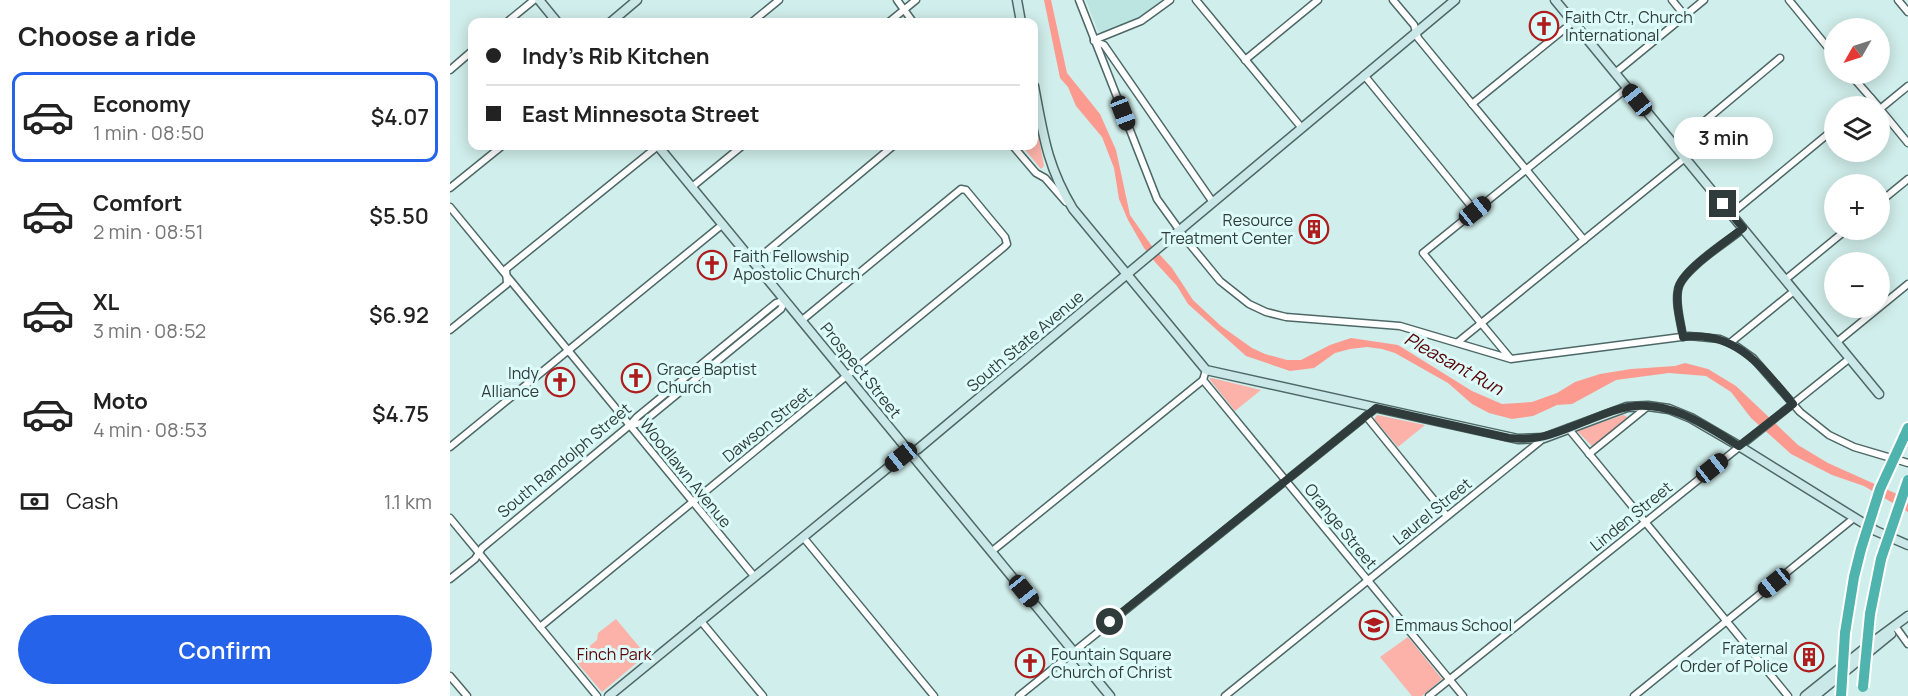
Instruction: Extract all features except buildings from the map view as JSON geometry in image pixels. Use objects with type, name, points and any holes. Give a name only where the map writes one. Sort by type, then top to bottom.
[{"type":"highway","points":[[1841,696],[1845,633],[1861,549],[1882,483],[1908,428]]},
{"type":"highway","points":[[1863,691],[1870,614],[1881,559],[1908,480]]},
{"type":"street","points":[[512,18],[537,0],[553,18]]},
{"type":"street","points":[[615,18],[637,0]]},
{"type":"street","points":[[757,18],[779,0]]},
{"type":"street","points":[[897,0],[909,18]]},
{"type":"street","points":[[894,18],[916,0]]},
{"type":"street","points":[[1017,0],[1020,18]]},
{"type":"street","points":[[1079,0],[1160,204],[1222,284],[1242,299],[1260,309],[1286,317],[1400,326],[1511,359],[1683,337],[1707,337],[1730,343],[1757,361],[1793,404],[1819,428],[1842,442],[1908,463]]},
{"type":"street","points":[[1094,40],[1141,21],[1170,0]]},
{"type":"street","points":[[1196,0],[1301,127]]},
{"type":"street","points":[[1245,60],[1318,0]]},
{"type":"street","points":[[1393,0],[1414,26],[1418,38],[1584,240]]},
{"type":"street","name":"South State Avenue","points":[[609,696],[901,457],[918,449],[1455,0]]},
{"type":"street","points":[[1555,0],[1879,394]]},
{"type":"street","points":[[1672,0],[1685,16]]},
{"type":"street","points":[[1615,73],[1704,0]]},
{"type":"street","points":[[1789,0],[1824,43]]},
{"type":"street","points":[[1898,0],[1908,12]]},
{"type":"street","points":[[1472,104],[1573,22]]},
{"type":"street","points":[[1094,40],[1104,45],[1212,201]]},
{"type":"street","points":[[450,70],[468,54]]},
{"type":"street","points":[[1675,146],[1780,58]]},
{"type":"street","points":[[1364,75],[1475,211]]},
{"type":"street","points":[[1859,84],[1869,96]]},
{"type":"street","points":[[1890,100],[1908,86]]},
{"type":"street","points":[[1511,359],[1424,253],[1627,88]]},
{"type":"street","points":[[1038,106],[1050,164],[1061,190],[1073,209]]},
{"type":"street","points":[[1890,121],[1908,143]]},
{"type":"street","points":[[1731,214],[1824,137]]},
{"type":"street","points":[[450,188],[497,150]]},
{"type":"street","points":[[450,330],[507,284],[506,269],[653,150]]},
{"type":"street","name":"Prospect Street","points":[[661,150],[1110,696]]},
{"type":"street","points":[[692,187],[737,150]]},
{"type":"street","points":[[754,262],[888,150]]},
{"type":"street","points":[[1016,150],[1073,209],[1206,370],[1509,438],[1527,440],[1544,438],[1618,409],[1648,406],[1669,409],[1685,415],[1739,446],[1882,535],[1908,545]]},
{"type":"street","points":[[1458,342],[1685,158]]},
{"type":"street","points":[[1890,194],[1908,179]]},
{"type":"street","name":"Dawson Street","points":[[540,627],[1004,247],[1006,240],[964,189],[959,190],[801,321]]},
{"type":"street","name":"Woodlawn Avenue","points":[[450,207],[754,576]]},
{"type":"street","points":[[450,447],[723,224]]},
{"type":"street","points":[[1683,337],[1677,296],[1679,284],[1688,273],[1743,228]]},
{"type":"street","points":[[1785,280],[1834,240]]},
{"type":"street","points":[[1837,342],[1908,284]]},
{"type":"street","points":[[1730,343],[1794,291]]},
{"type":"street","name":"South Randolph Street","points":[[450,579],[475,559],[489,542],[630,426],[637,417],[776,303],[785,300]]},
{"type":"street","name":"Linden Street","points":[[1429,696],[1850,358]]},
{"type":"street","points":[[991,552],[1203,380],[1206,370]]},
{"type":"street","name":"Orange Street","points":[[1203,380],[1463,696]]},
{"type":"street","points":[[1589,454],[1648,406]]},
{"type":"street","points":[[1019,696],[1376,408]]},
{"type":"street","points":[[1366,416],[1447,516]]},
{"type":"street","points":[[1568,428],[1788,696]]},
{"type":"street","name":"Laurel Street","points":[[1225,696],[1544,438]]},
{"type":"street","points":[[450,518],[597,696]]},
{"type":"street","points":[[1634,696],[1854,518]]},
{"type":"street","points":[[803,537],[934,696]]},
{"type":"street","points":[[1805,696],[1908,616]]},
{"type":"street","points":[[700,620],[763,696]]},
{"type":"street","points":[[1895,626],[1908,644]]},
{"type":"street","points":[[1815,696],[1882,643],[1893,633],[1895,626]]},
{"type":"street","points":[[450,676],[467,696]]},
{"type":"shaded area","name":"Pleasant Run","points":[[1044,0],[1051,0],[1067,73],[1100,114],[1116,150],[1130,215],[1151,245],[1172,268],[1193,300],[1221,326],[1252,348],[1287,360],[1301,360],[1330,345],[1351,338],[1398,345],[1472,391],[1502,404],[1532,402],[1557,393],[1575,382],[1600,374],[1685,363],[1708,369],[1736,386],[1798,445],[1828,463],[1908,499],[1908,512],[1864,486],[1832,475],[1791,454],[1751,418],[1731,392],[1706,376],[1669,373],[1616,380],[1572,404],[1557,405],[1533,416],[1512,419],[1489,413],[1472,404],[1448,383],[1395,353],[1382,349],[1367,347],[1350,349],[1335,353],[1314,368],[1290,371],[1246,356],[1188,304],[1177,286],[1144,248],[1128,220],[1119,199],[1114,168],[1102,137],[1076,106],[1068,87],[1060,78]]},
{"type":"shaded area","points":[[1086,0],[1165,0],[1150,13],[1102,33],[1098,31]]},
{"type":"green space","points":[[1038,134],[1044,166],[1041,169],[1025,150],[1038,150]]},
{"type":"green space","points":[[1210,378],[1212,378],[1261,390],[1235,411]]},
{"type":"green space","points":[[1377,415],[1425,425],[1398,447],[1374,419]]},
{"type":"green space","points":[[1623,415],[1628,419],[1593,447],[1577,431]]},
{"type":"green space","name":"Finch Park","points":[[616,619],[646,655],[602,692],[574,659],[597,640],[598,633]]},
{"type":"green space","points":[[1408,637],[1442,679],[1422,696],[1412,696],[1380,657]]},
{"type":"place","name":"Faith Ctr., Church International","points":[[1544,26]]},
{"type":"place","name":"Resource Treatment Center","points":[[1314,229]]},
{"type":"place","name":"Faith Fellowship Apostolic Church","points":[[712,265]]},
{"type":"place","name":"Grace Baptist Church","points":[[636,378]]},
{"type":"place","name":"Indy Alliance","points":[[560,382]]},
{"type":"place","name":"Emmaus School","points":[[1374,625]]},
{"type":"place","name":"Fraternal Order of Police","points":[[1809,657]]},
{"type":"place","name":"Fountain Square Church of Christ","points":[[1030,663]]},
{"type":"route","points":[[1110,622],[1376,408],[1527,440],[1544,438],[1618,409],[1654,406],[1685,415],[1739,446],[1793,404],[1749,354],[1722,340],[1701,336],[1683,337],[1677,296],[1679,284],[1688,273],[1743,228],[1723,204]]}]
